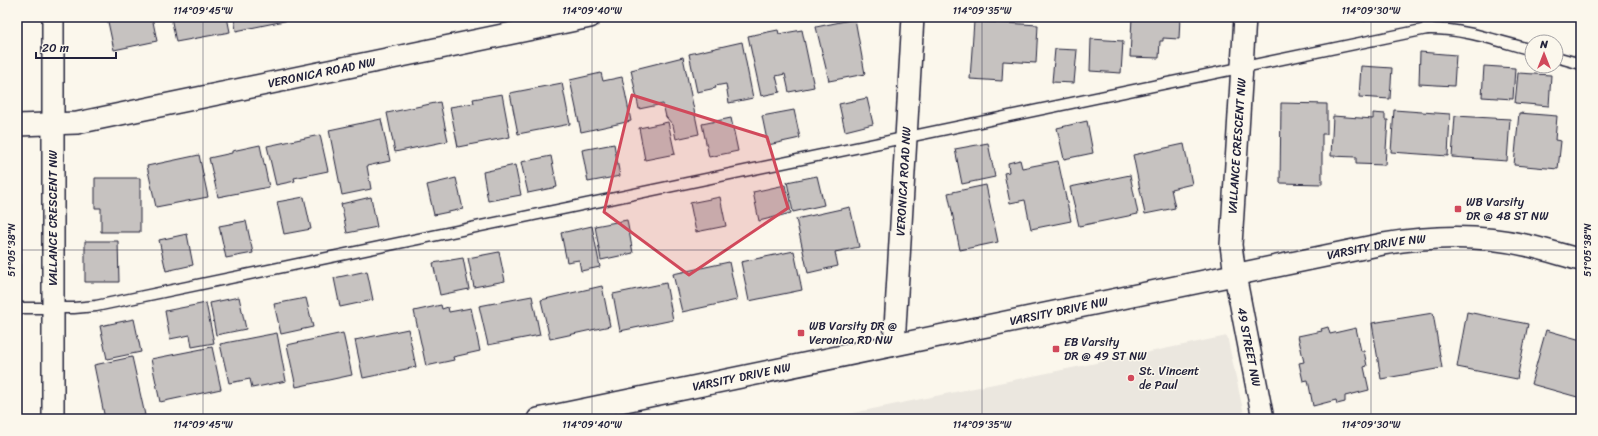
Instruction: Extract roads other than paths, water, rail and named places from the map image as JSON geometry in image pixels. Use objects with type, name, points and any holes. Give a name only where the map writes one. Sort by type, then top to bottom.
[{"type":"street","name":"VALLANCE CRESCENT NW","points":[[53,17],[53,419]]},
{"type":"street","name":"VERONICA ROAD NW","points":[[17,125],[77,123],[590,17]]},
{"type":"street","name":"VERONICA ROAD NW","points":[[894,345],[908,138],[913,17]]},
{"type":"street","name":"VALLANCE CRESCENT NW","points":[[1235,275],[1231,246],[1245,17]]},
{"type":"street","name":"VARSITY DRIVE NW","points":[[538,419],[1417,238],[1478,238],[1524,245],[1581,260]]},
{"type":"street","name":"49 STREET NW","points":[[1235,275],[1263,419]]},
{"type":"lane","points":[[1427,29],[1428,17]]},
{"type":"lane","points":[[17,308],[96,306],[1427,29],[1465,32],[1524,48]]},
{"type":"lane","points":[[1564,59],[1581,64]]},
{"type":"place","name":"WB Varsity DR @ 48 ST NW","points":[[1458,209]]},
{"type":"place","name":"WB Varsity DR @ Veronica RD NW","points":[[801,333]]},
{"type":"place","name":"EB Varsity DR @ 49 ST NW","points":[[1056,349]]},
{"type":"place","name":"St. Vincent de Paul","points":[[1131,378]]}]
